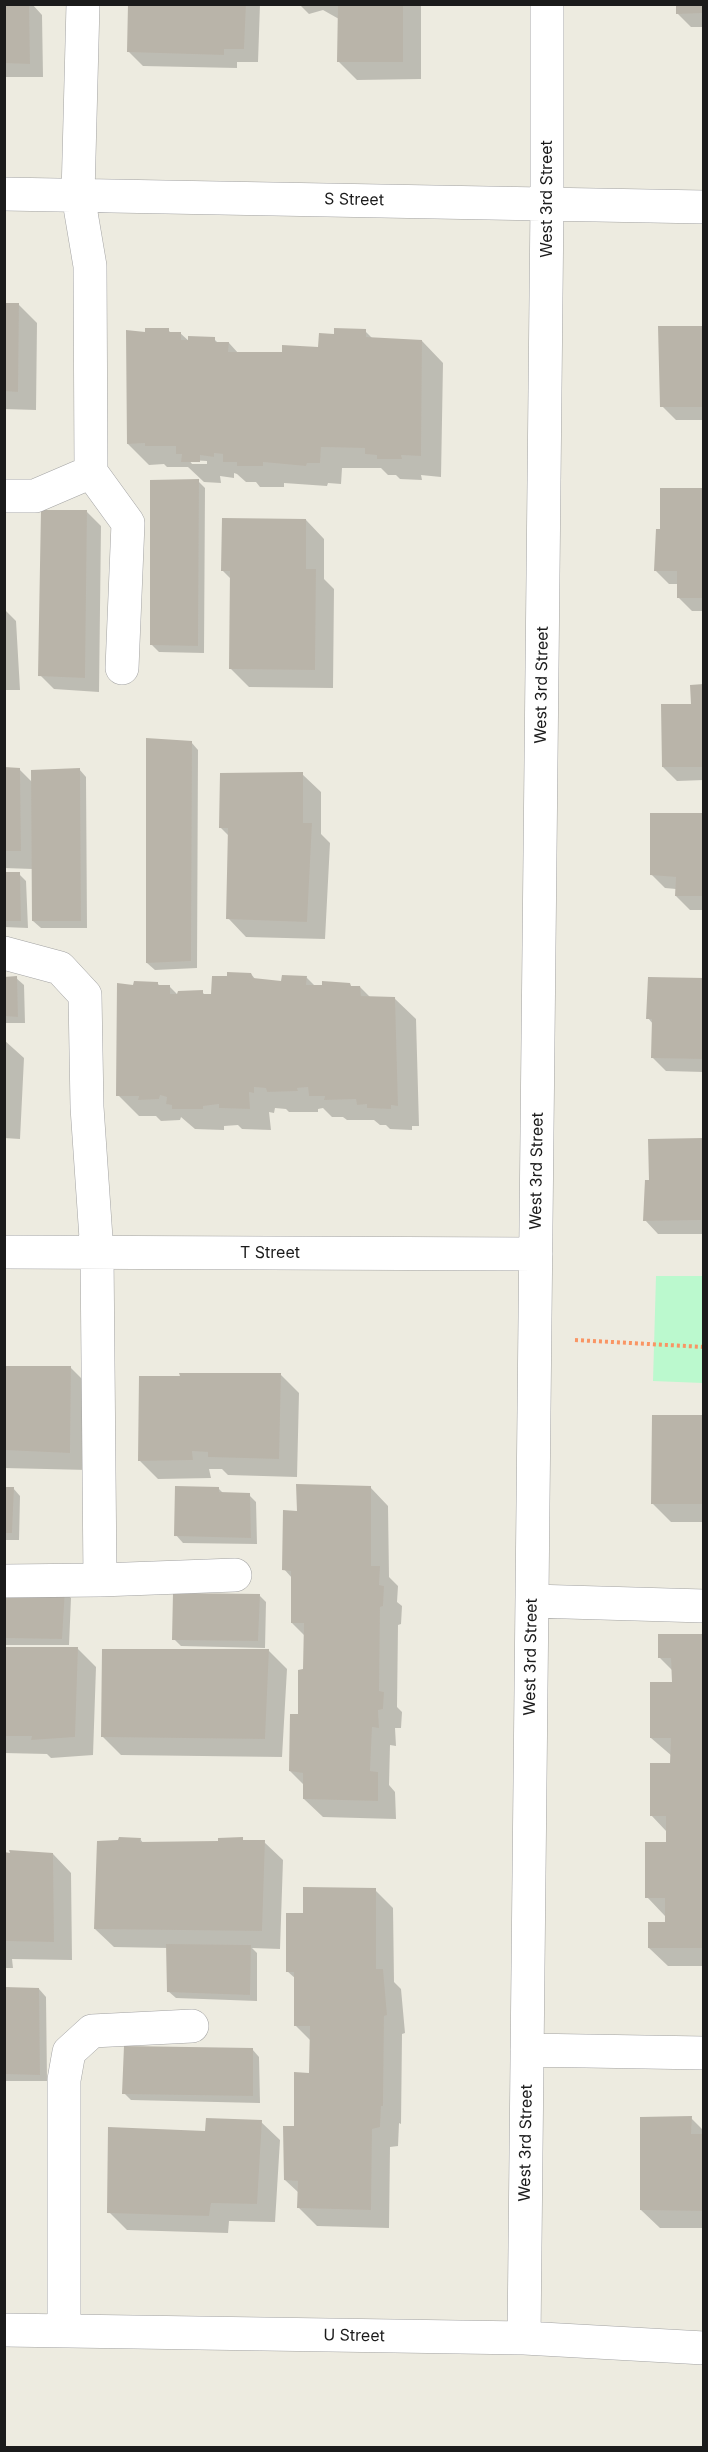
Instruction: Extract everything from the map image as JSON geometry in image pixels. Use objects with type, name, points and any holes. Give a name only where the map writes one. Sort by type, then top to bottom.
[{"type":"street","points":[[83,4],[78,195],[90,266],[91,472],[128,523],[122,668]]},
{"type":"street","name":"West 3rd Street","points":[[524,2338],[547,204],[547,4]]},
{"type":"street","name":"S Street","points":[[4,195],[704,207]]},
{"type":"street","points":[[4,496],[36,496],[91,472]]},
{"type":"street","points":[[4,953],[60,968],[85,995],[87,1107],[97,1253],[100,1580]]},
{"type":"street","name":"T Street","points":[[4,1252],[536,1254]]},
{"type":"street","points":[[4,1581],[235,1575]]},
{"type":"street","points":[[532,1601],[704,1606]]},
{"type":"street","points":[[63,2331],[64,2080],[69,2052],[92,2031],[192,2026]]},
{"type":"street","points":[[527,2050],[704,2053]]},
{"type":"street","name":"U Street","points":[[4,2330],[524,2338],[704,2348]]},
{"type":"path","points":[[535,1338],[704,1347]]},
{"type":"green space","points":[[656,1276],[703,1276],[703,1383],[653,1381]]},
{"type":"building","points":[[4,4],[29,4],[30,64],[4,63]]},
{"type":"building","points":[[128,4],[246,4],[244,49],[224,49],[224,55],[127,52]]},
{"type":"building","points":[[338,4],[403,4],[403,62],[337,62]]},
{"type":"building","points":[[676,4],[704,4],[704,13],[676,14]]},
{"type":"building","points":[[4,303],[19,303],[18,392],[4,391]]},
{"type":"building","points":[[658,326],[704,326],[704,407],[660,407]]},
{"type":"building","points":[[145,328],[169,328],[169,332],[181,332],[181,340],[188,340],[188,336],[215,337],[215,342],[229,342],[228,352],[282,352],[282,345],[318,347],[319,333],[334,334],[334,328],[366,329],[366,337],[422,340],[421,456],[401,455],[402,459],[377,459],[377,455],[365,454],[365,448],[321,447],[320,463],[307,463],[306,466],[263,462],[263,466],[237,466],[237,462],[223,462],[223,454],[214,453],[214,457],[200,455],[200,462],[181,462],[182,454],[176,454],[176,446],[127,444],[126,330],[145,332]]},
{"type":"building","points":[[199,479],[198,646],[150,645],[150,480]]},
{"type":"building","points":[[660,488],[704,488],[704,598],[677,598],[677,571],[654,571],[656,529],[660,529]]},
{"type":"building","points":[[41,510],[87,510],[85,678],[38,676]]},
{"type":"building","points":[[222,518],[306,519],[306,569],[316,569],[315,670],[229,669],[230,571],[221,571]]},
{"type":"building","points":[[704,684],[704,767],[662,767],[661,704],[691,704],[690,685]]},
{"type":"building","points":[[146,738],[192,741],[191,961],[146,963]]},
{"type":"building","points":[[4,767],[20,768],[21,851],[4,851]]},
{"type":"building","points":[[80,768],[81,921],[32,921],[31,770]]},
{"type":"building","points":[[303,772],[303,823],[312,823],[307,922],[226,919],[228,828],[219,828],[220,773]]},
{"type":"building","points":[[650,813],[704,813],[704,896],[675,896],[676,877],[650,875]]},
{"type":"building","points":[[4,872],[20,872],[21,921],[4,921]]},
{"type":"building","points":[[227,972],[251,973],[253,978],[281,981],[282,975],[307,976],[306,985],[322,985],[322,981],[350,983],[351,986],[360,986],[361,996],[395,997],[398,1106],[391,1105],[391,1109],[367,1108],[367,1104],[357,1105],[356,1099],[324,1100],[325,1096],[309,1096],[308,1087],[297,1088],[298,1091],[267,1092],[266,1088],[254,1087],[254,1093],[249,1092],[250,1109],[219,1108],[219,1104],[203,1106],[203,1109],[172,1109],[172,1105],[166,1104],[167,1097],[160,1095],[159,1099],[138,1100],[139,1096],[116,1096],[117,983],[133,985],[134,981],[158,982],[158,985],[170,985],[170,994],[177,994],[178,991],[203,990],[203,994],[211,994],[212,976],[227,976]]},
{"type":"building","points":[[17,976],[18,1017],[4,1016],[4,977]]},
{"type":"building","points":[[648,977],[704,978],[704,1059],[651,1058],[652,1019],[646,1019]]},
{"type":"building","points":[[704,1138],[701,1220],[643,1221],[645,1180],[649,1180],[648,1139]]},
{"type":"building","points":[[4,1366],[71,1366],[70,1453],[4,1450]]},
{"type":"building","points":[[179,1373],[281,1373],[279,1459],[208,1457],[208,1452],[192,1451],[193,1460],[138,1461],[139,1376],[180,1376]]},
{"type":"building","points":[[652,1415],[704,1415],[703,1504],[651,1504]]},
{"type":"building","points":[[296,1484],[371,1486],[371,1566],[380,1566],[379,1585],[384,1586],[383,1606],[380,1607],[379,1691],[384,1692],[383,1709],[378,1710],[379,1728],[372,1727],[370,1771],[378,1772],[378,1801],[303,1799],[303,1773],[289,1771],[290,1714],[298,1714],[298,1670],[303,1669],[304,1623],[291,1623],[291,1571],[282,1570],[283,1510],[297,1511]]},
{"type":"building","points":[[175,1486],[219,1487],[219,1492],[250,1493],[251,1538],[174,1536]]},
{"type":"building","points":[[4,1487],[14,1487],[12,1533],[4,1533]]},
{"type":"building","points":[[4,1590],[65,1590],[62,1639],[4,1638]]},
{"type":"building","points":[[173,1593],[260,1594],[258,1641],[172,1640]]},
{"type":"building","points":[[658,1634],[704,1634],[704,1948],[648,1948],[648,1922],[665,1922],[665,1898],[645,1898],[645,1842],[666,1842],[666,1816],[650,1816],[650,1763],[670,1763],[671,1738],[650,1738],[650,1682],[672,1682],[671,1658],[658,1658]]},
{"type":"building","points":[[4,1647],[78,1647],[75,1737],[31,1740],[32,1736],[4,1736]]},
{"type":"building","points":[[102,1649],[269,1649],[265,1739],[101,1737]]},
{"type":"building","points":[[119,1837],[141,1838],[140,1842],[218,1841],[218,1838],[243,1837],[243,1840],[265,1840],[262,1931],[94,1929],[97,1841],[118,1840]]},
{"type":"building","points":[[9,1850],[53,1853],[54,1942],[4,1941],[4,1852],[10,1853]]},
{"type":"building","points":[[303,1887],[376,1888],[376,1969],[383,1969],[387,2015],[384,2016],[383,2106],[381,2106],[380,2127],[372,2129],[371,2210],[297,2208],[298,2181],[284,2180],[283,2126],[294,2126],[294,2072],[309,2073],[310,2026],[294,2026],[294,1972],[286,1972],[286,1913],[303,1913]]},
{"type":"building","points":[[166,1944],[251,1945],[250,1995],[167,1992]]},
{"type":"building","points":[[4,1987],[39,1988],[40,2075],[4,2074]]},
{"type":"building","points":[[124,2046],[253,2048],[253,2096],[122,2094]]},
{"type":"building","points":[[692,2116],[691,2134],[704,2134],[704,2211],[640,2210],[640,2117]]},
{"type":"building","points":[[206,2118],[262,2120],[257,2204],[211,2203],[209,2216],[107,2213],[108,2127],[205,2131]]}]
